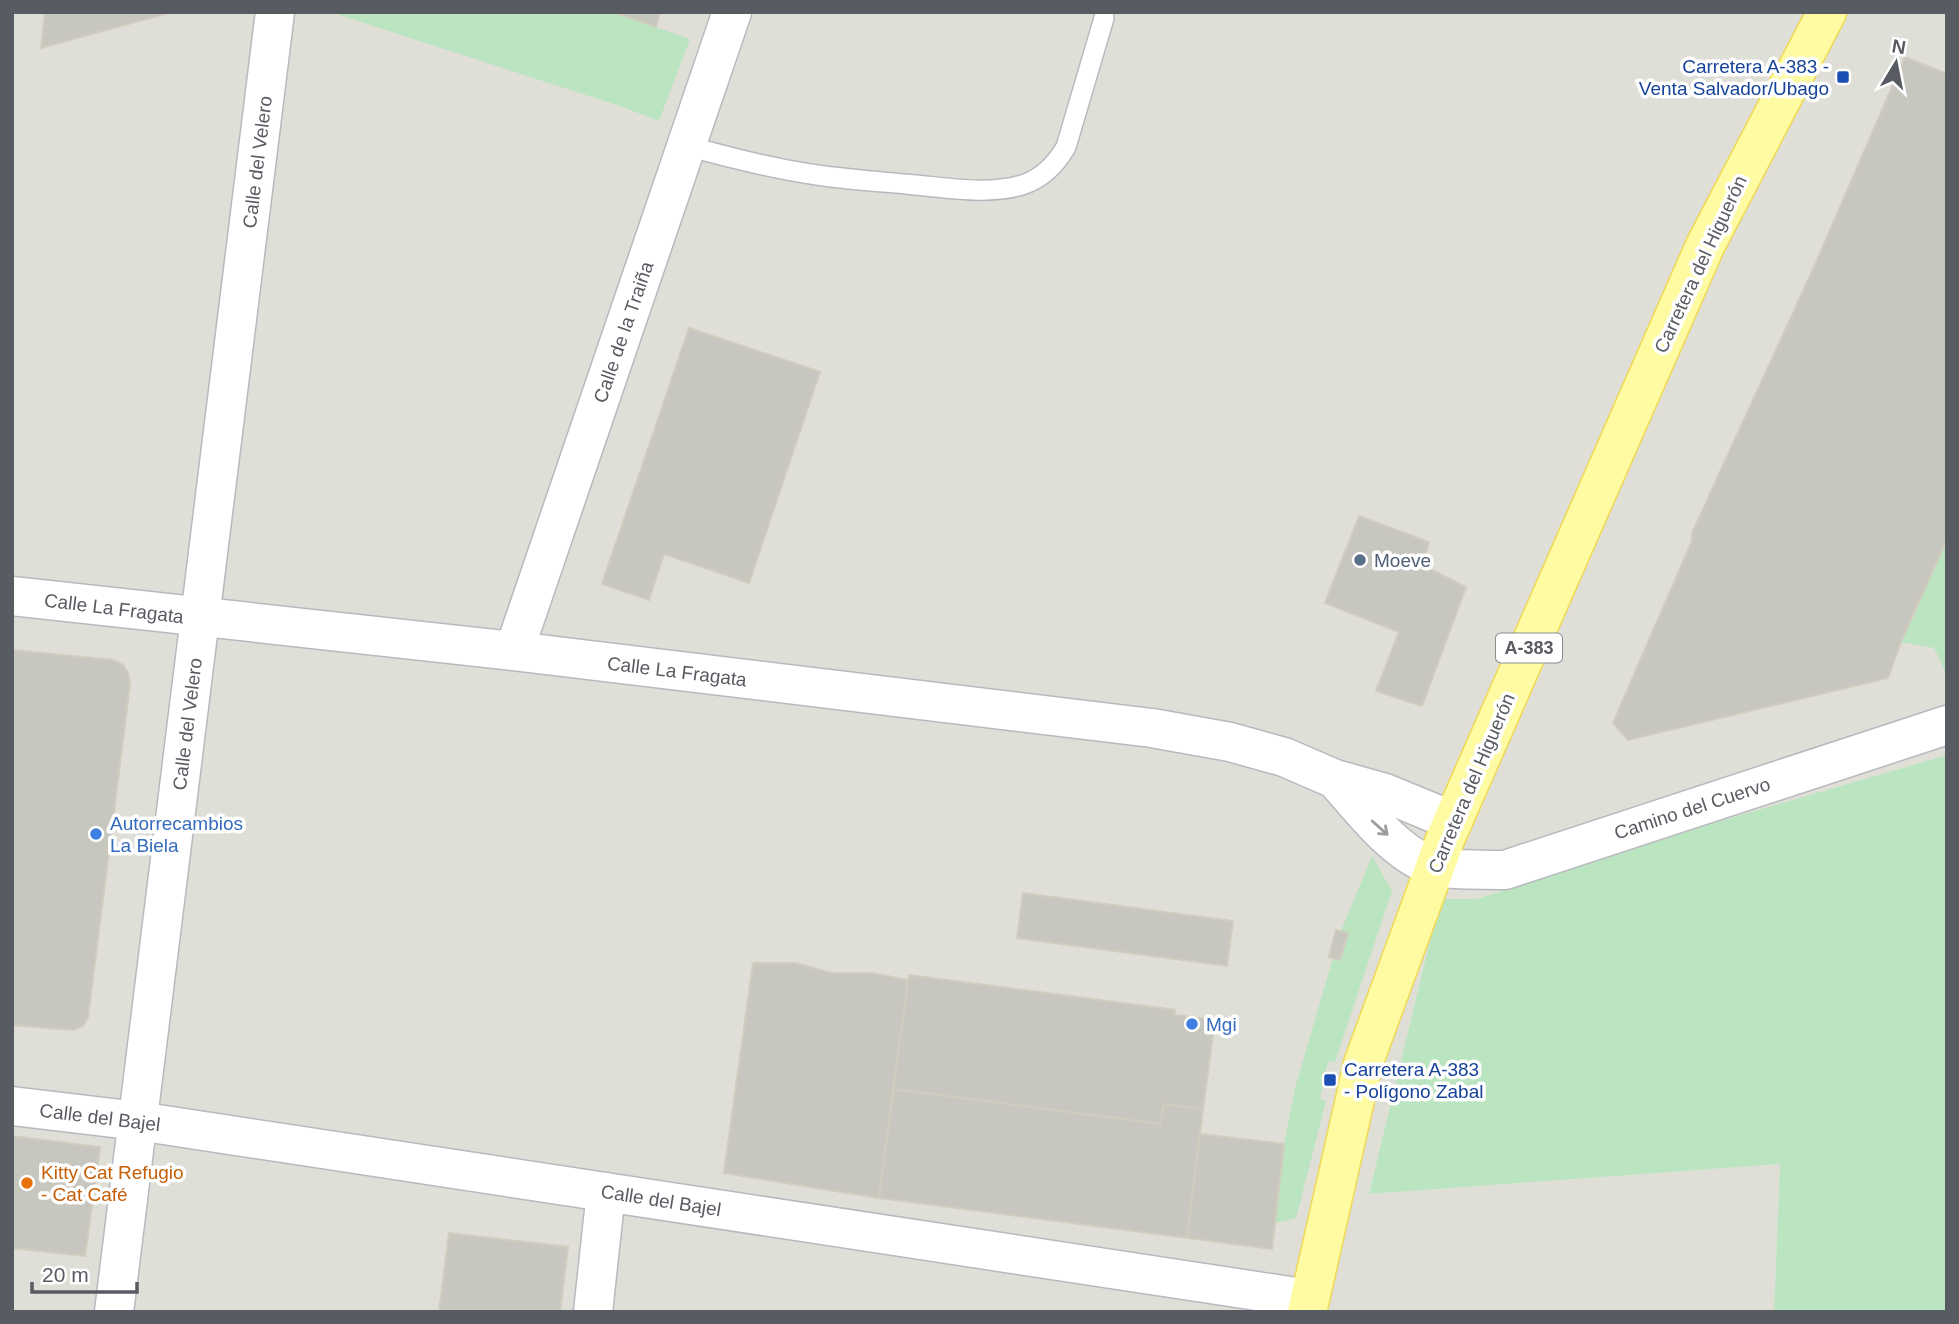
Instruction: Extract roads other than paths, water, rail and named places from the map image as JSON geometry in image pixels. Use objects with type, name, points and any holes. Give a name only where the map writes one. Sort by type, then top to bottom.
[{"type":"main road","name":"Carretera del Higuerón","points":[[1308,1306],[1363,1063],[1453,821],[1705,246],[1827,12]]},
{"type":"street","name":"Calle del Velero","points":[[114,1312],[275,12]]},
{"type":"street","name":"Calle de la Traiña","points":[[514,651],[732,12]]},
{"type":"street","name":"Calle La Fragata","points":[[12,596],[200,619],[514,651],[1152,728],[1230,742],[1284,757],[1335,779],[1385,793],[1453,821]]},
{"type":"street","name":"Camino del Cuervo","points":[[1435,867],[1504,870],[1947,725]]},
{"type":"street","name":"Calle La Fragata","points":[[1335,779],[1368,817],[1391,838],[1416,859],[1435,867]]},
{"type":"street","name":"Calle del Bajel","points":[[12,1106],[138,1121],[606,1192],[1308,1306]]},
{"type":"street","points":[[593,1312],[606,1192]]},
{"type":"lane","points":[[687,146],[822,176],[958,189],[989,190],[1021,185],[1038,178],[1058,160],[1066,147],[1104,18]]},
{"type":"place","name":"Carretera A-383 - Venta Salvador/Ubago","points":[[1843,77]]},
{"type":"place","name":"Moeve","points":[[1360,560]]},
{"type":"place","name":"Autorrecambios La Biela","points":[[96,834]]},
{"type":"place","name":"Mgi","points":[[1192,1024]]},
{"type":"place","name":"Carretera A-383 - Polígono Zabal","points":[[1330,1080]]},
{"type":"place","name":"Kitty Cat Refugio - Cat Café","points":[[27,1183]]}]
